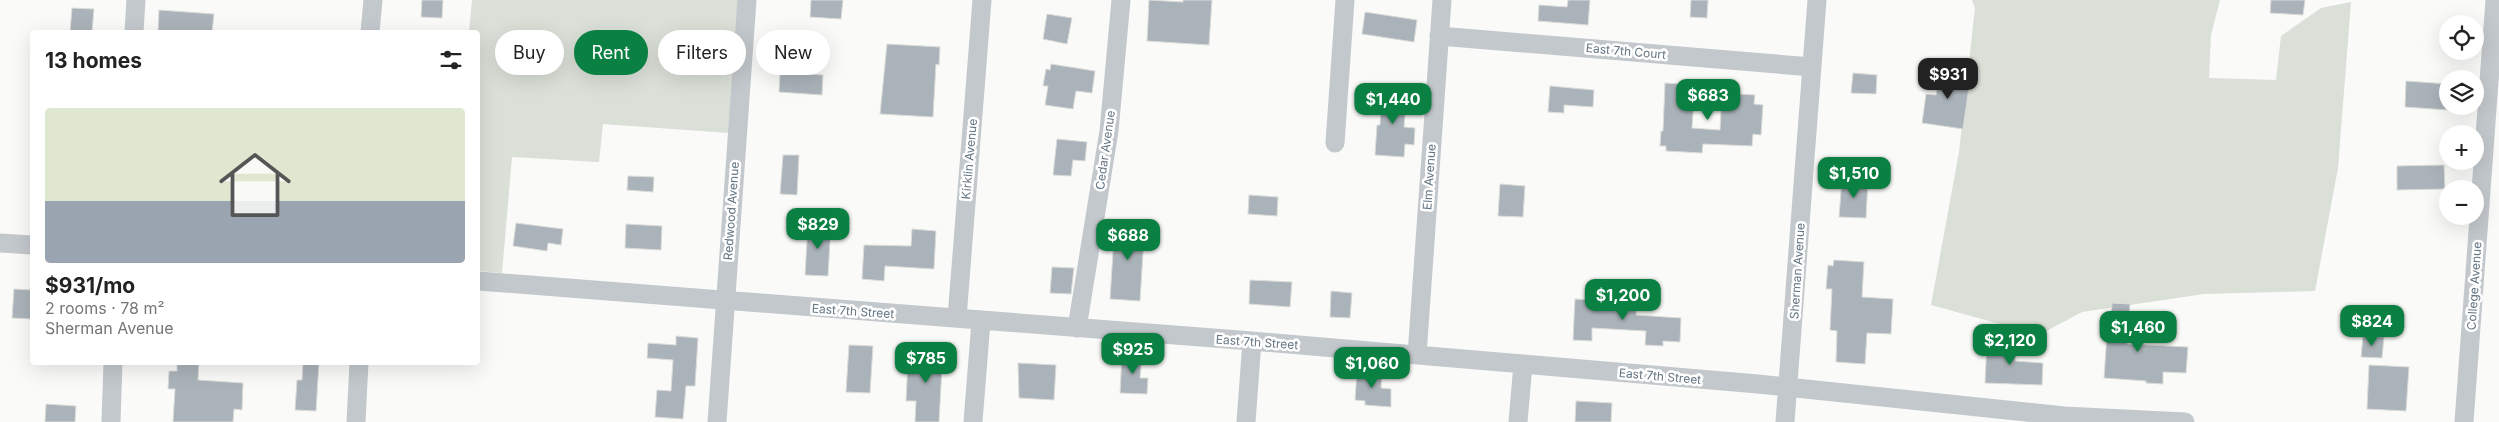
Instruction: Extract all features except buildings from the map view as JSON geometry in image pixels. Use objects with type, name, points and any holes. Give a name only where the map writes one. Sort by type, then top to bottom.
[{"type":"street","points":[[134,30],[136,0]]},
{"type":"street","points":[[370,30],[373,0]]},
{"type":"street","name":"Redwood Avenue","points":[[717,422],[724,302],[747,0]]},
{"type":"street","name":"Kirklin Avenue","points":[[957,318],[982,0]]},
{"type":"street","name":"Cedar Avenue","points":[[1077,328],[1109,131],[1121,0]]},
{"type":"street","points":[[1335,143],[1345,0]]},
{"type":"street","name":"Elm Avenue","points":[[1417,355],[1442,0]]},
{"type":"street","name":"Sherman Avenue","points":[[1785,422],[1817,0]]},
{"type":"street","name":"College Avenue","points":[[2464,422],[2495,0]]},
{"type":"street","name":"East 7th Court","points":[[1439,36],[1812,67]]},
{"type":"street","points":[[0,243],[30,245]]},
{"type":"street","name":"East 7th Street","points":[[480,281],[724,302],[1252,341],[1788,387],[2063,419],[2185,422]]},
{"type":"street","points":[[973,422],[981,321]]},
{"type":"street","points":[[1246,422],[1252,341]]},
{"type":"street","points":[[1518,422],[1523,364]]},
{"type":"street","points":[[111,422],[113,365]]},
{"type":"street","points":[[356,422],[359,365]]},
{"type":"shaded area","points":[[472,0],[739,0],[737,30],[658,30],[658,75],[733,75],[729,133],[603,124],[599,162],[512,157],[502,273],[480,271],[480,30],[469,30]]},
{"type":"shaded area","points":[[1972,0],[2220,0],[2211,35],[2209,78],[2276,80],[2281,36],[2321,8],[2351,2],[2338,168],[2315,291],[2204,294],[2082,312],[2039,335],[1931,305],[1959,152],[1975,8]]}]
